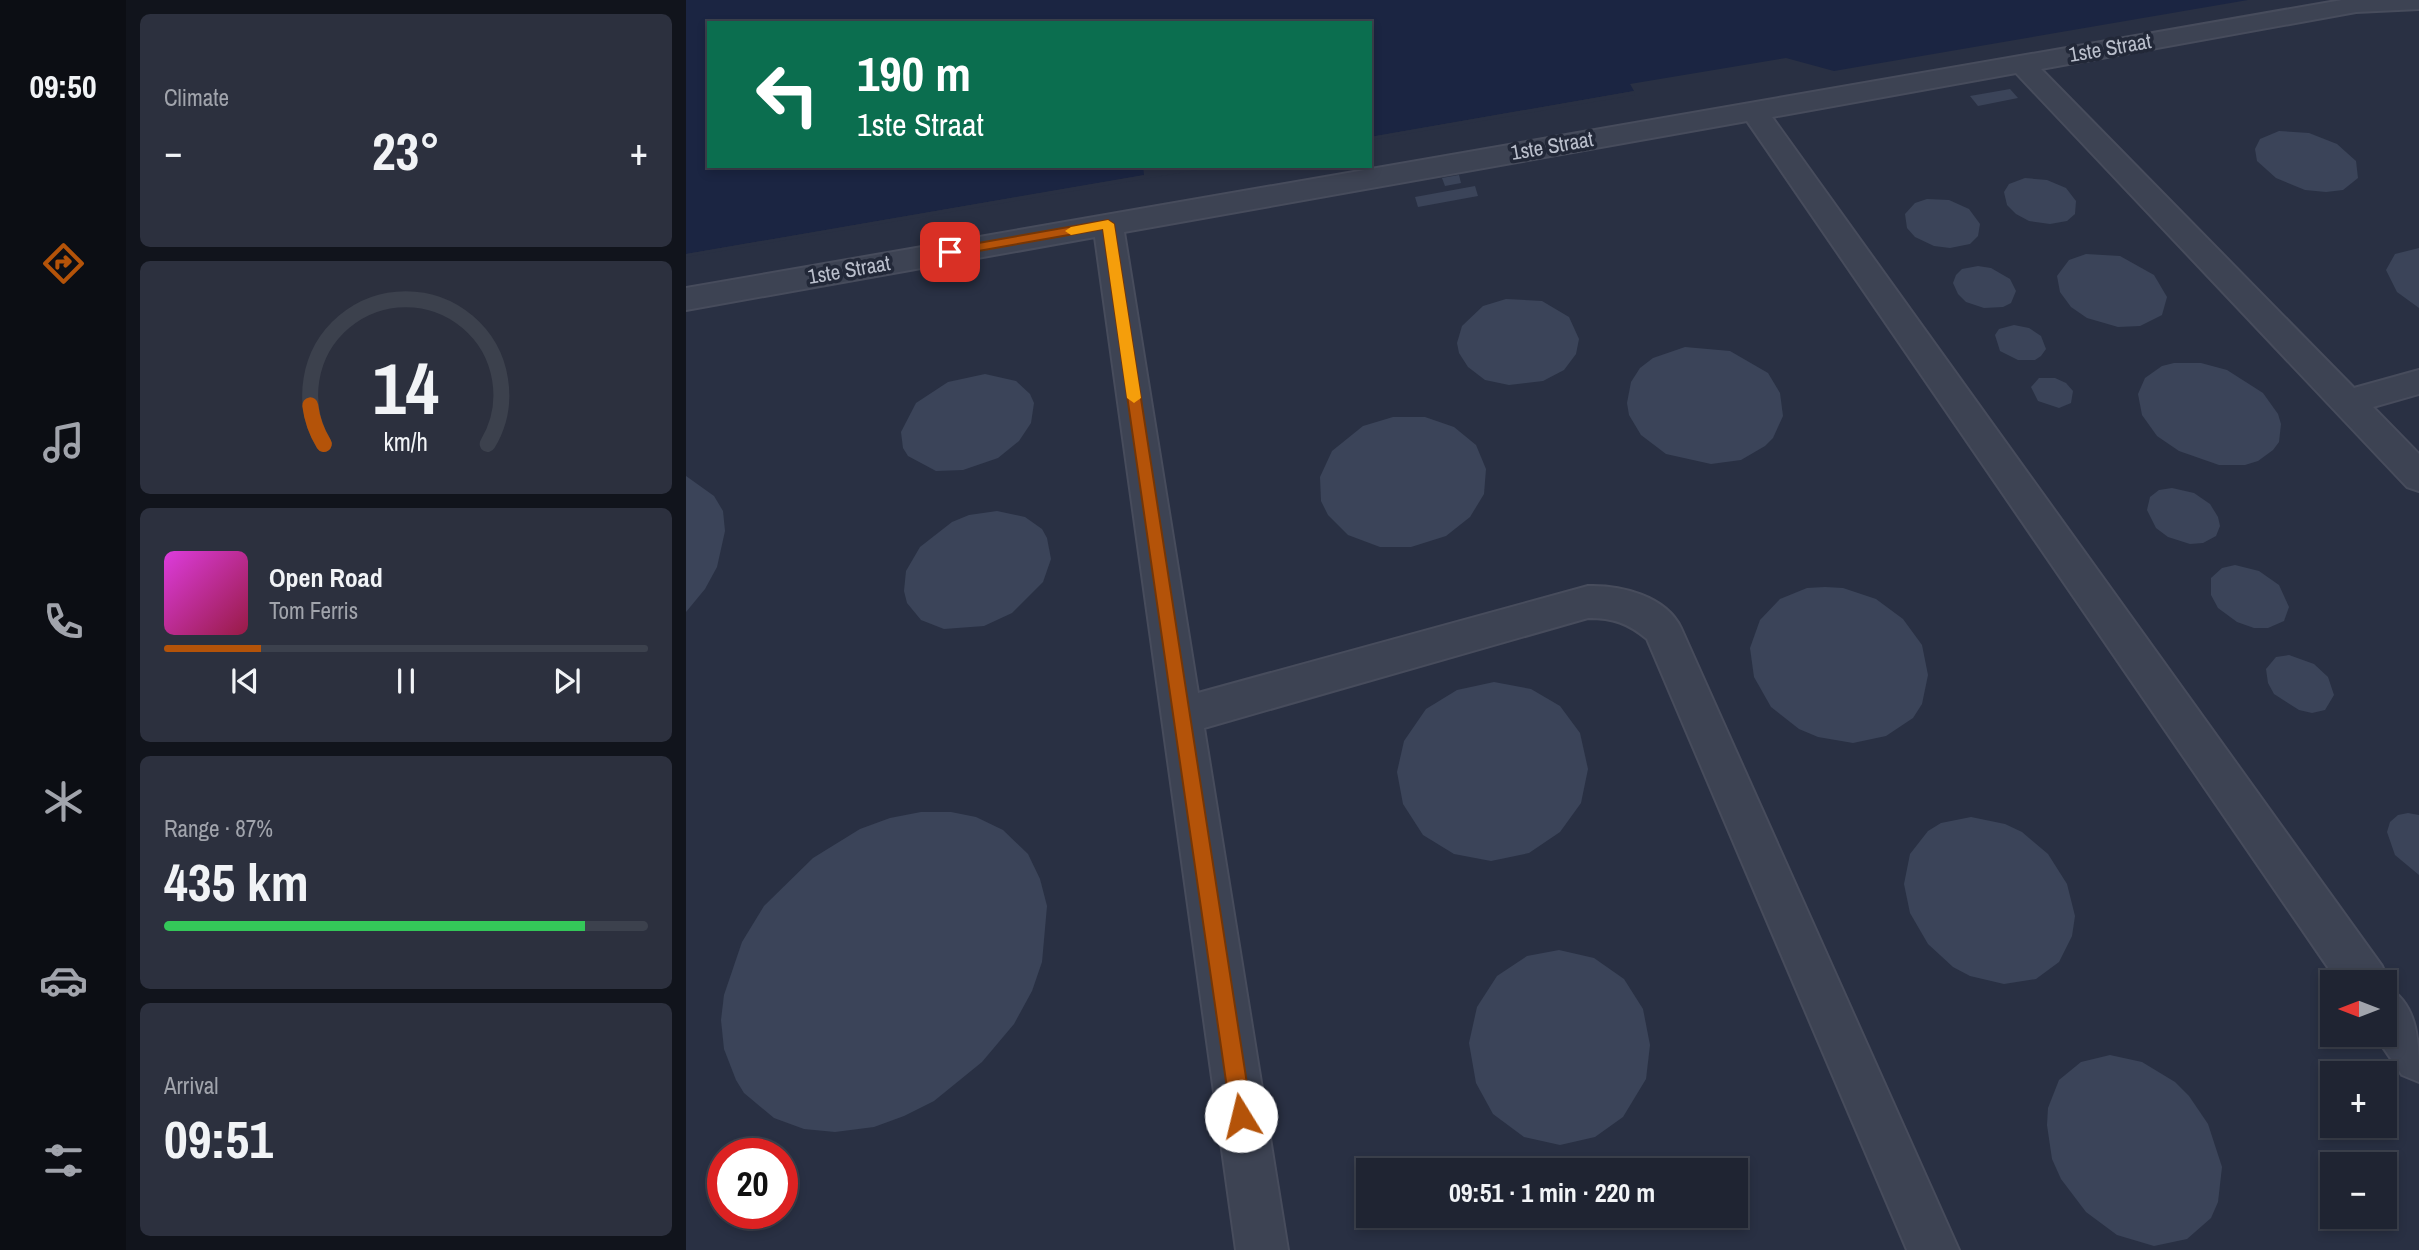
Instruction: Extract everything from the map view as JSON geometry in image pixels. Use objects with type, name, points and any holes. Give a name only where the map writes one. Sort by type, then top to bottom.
[{"type":"lane","name":"1ste Straat","points":[[686,299],[2356,5],[2419,2]]},
{"type":"lane","points":[[2022,64],[2419,477]]},
{"type":"lane","points":[[1754,111],[2358,970]]},
{"type":"lane","points":[[1108,224],[1262,1250]]},
{"type":"lane","points":[[2347,402],[2419,382]]},
{"type":"lane","points":[[1181,716],[1588,602],[1613,601],[1641,610],[1662,628],[1933,1250]]},
{"type":"lane","points":[[2398,1028],[2419,1058]]},
{"type":"water","points":[[686,0],[2248,0],[1834,71],[1786,58],[1630,84],[1634,91],[1372,137],[1372,21],[707,21],[707,168],[1185,168],[686,254]]},
{"type":"pier","points":[[1634,91],[1635,95],[1372,140],[1372,137]]},
{"type":"pier","points":[[1143,168],[1198,168],[686,257],[686,254],[1144,175]]},
{"type":"building","points":[[2010,89],[2018,98],[1978,106],[1970,96]]},
{"type":"building","points":[[2279,131],[2309,133],[2337,144],[2356,161],[2358,178],[2343,190],[2326,192],[2305,190],[2276,178],[2257,161],[2255,149],[2260,139]]},
{"type":"building","points":[[1459,175],[1461,183],[1445,186],[1442,178]]},
{"type":"building","points":[[2025,178],[2047,180],[2066,188],[2076,201],[2075,214],[2067,221],[2050,224],[2029,221],[2016,214],[2007,205],[2004,192],[2009,184]]},
{"type":"building","points":[[1475,186],[1478,196],[1418,207],[1415,197]]},
{"type":"building","points":[[1927,199],[1949,200],[1969,209],[1980,224],[1978,236],[1970,244],[1950,248],[1934,246],[1915,237],[1907,228],[1905,214],[1915,203]]},
{"type":"building","points":[[2419,248],[2419,308],[2397,292],[2386,270],[2395,254]]},
{"type":"building","points":[[2086,254],[2120,256],[2154,275],[2167,297],[2162,315],[2140,326],[2118,327],[2087,318],[2071,307],[2060,292],[2057,276],[2069,260]]},
{"type":"building","points":[[1978,266],[1991,268],[2010,279],[2016,291],[2011,303],[2003,307],[1984,308],[1966,302],[1958,294],[1953,283],[1956,275],[1962,269]]},
{"type":"building","points":[[1506,299],[1542,301],[1569,317],[1579,339],[1576,354],[1564,370],[1543,381],[1509,385],[1485,380],[1468,367],[1459,353],[1457,343],[1462,326],[1483,306]]},
{"type":"building","points":[[2014,325],[2029,328],[2041,336],[2046,349],[2041,356],[2035,360],[2018,360],[2000,351],[1995,335],[1999,329]]},
{"type":"building","points":[[1685,347],[1730,351],[1768,373],[1780,393],[1783,416],[1773,438],[1765,446],[1741,460],[1711,464],[1666,454],[1641,435],[1629,415],[1627,403],[1631,382],[1640,368],[1653,358]]},
{"type":"building","points":[[2201,363],[2227,370],[2263,393],[2278,414],[2281,424],[2279,442],[2273,450],[2258,461],[2245,465],[2219,465],[2179,451],[2157,436],[2142,415],[2138,394],[2145,378],[2162,366]]},
{"type":"building","points":[[985,374],[1016,381],[1030,394],[1034,403],[1031,423],[1019,441],[998,458],[963,470],[936,471],[908,456],[903,448],[901,432],[916,403],[948,382]]},
{"type":"building","points":[[2039,378],[2055,378],[2066,383],[2073,391],[2071,403],[2059,408],[2038,401],[2031,387]]},
{"type":"building","points":[[1393,417],[1425,417],[1454,427],[1476,445],[1486,469],[1484,494],[1470,517],[1446,536],[1411,547],[1380,547],[1348,535],[1328,515],[1321,501],[1320,477],[1332,451],[1363,426]]},
{"type":"building","points":[[686,476],[714,496],[723,511],[725,531],[717,567],[705,589],[686,612]]},
{"type":"building","points":[[2172,488],[2194,493],[2210,504],[2220,526],[2216,536],[2203,543],[2190,544],[2168,537],[2156,528],[2147,510],[2150,497],[2159,490]]},
{"type":"building","points":[[997,511],[1025,517],[1042,529],[1047,538],[1051,559],[1043,582],[1012,613],[984,626],[944,629],[921,620],[907,603],[904,591],[906,571],[920,547],[952,522],[969,515]]},
{"type":"building","points":[[2235,565],[2259,571],[2279,585],[2289,607],[2284,621],[2268,628],[2254,628],[2237,622],[2218,608],[2211,595],[2211,578],[2222,568]]},
{"type":"building","points":[[1807,588],[1843,588],[1876,599],[1903,619],[1922,645],[1928,675],[1922,704],[1913,718],[1886,736],[1853,743],[1818,737],[1799,729],[1771,707],[1754,677],[1750,648],[1760,620],[1780,599]]},
{"type":"building","points":[[2289,655],[2314,664],[2328,677],[2334,695],[2325,710],[2312,713],[2299,710],[2274,694],[2268,683],[2266,669],[2276,657]]},
{"type":"building","points":[[1494,682],[1531,689],[1560,706],[1580,733],[1588,769],[1581,803],[1560,832],[1529,853],[1491,861],[1454,854],[1423,835],[1403,804],[1397,772],[1404,741],[1426,709],[1457,690]]},
{"type":"building","points":[[921,812],[951,812],[976,817],[1003,830],[1028,854],[1040,879],[1047,906],[1042,962],[1032,991],[1014,1024],[982,1062],[934,1101],[904,1116],[874,1127],[835,1132],[804,1129],[774,1118],[744,1093],[724,1049],[721,1020],[724,995],[742,942],[764,906],[813,858],[860,829],[890,818]]},
{"type":"building","points":[[2398,815],[2419,815],[2419,875],[2395,855],[2387,832],[2390,822]]},
{"type":"building","points":[[1971,817],[2005,824],[2022,832],[2048,854],[2067,884],[2075,916],[2072,936],[2059,962],[2036,979],[2004,984],[1970,976],[1953,967],[1928,944],[1910,913],[1904,884],[1910,854],[1928,831],[1941,823]]},
{"type":"building","points":[[1559,950],[1594,958],[1624,979],[1643,1009],[1650,1045],[1646,1079],[1623,1117],[1595,1137],[1560,1145],[1524,1137],[1493,1114],[1476,1083],[1469,1043],[1477,1007],[1497,976],[1527,956]]},
{"type":"building","points":[[2110,1055],[2142,1062],[2175,1082],[2189,1096],[2208,1124],[2222,1167],[2218,1202],[2211,1218],[2187,1239],[2154,1246],[2117,1235],[2086,1212],[2061,1179],[2052,1159],[2047,1125],[2048,1108],[2059,1080],[2081,1062]]},
{"type":"slow traffic","points":[[1071,231],[1108,224],[1134,398]]},
{"type":"route","points":[[950,252],[1108,224],[1241,1116]]}]
